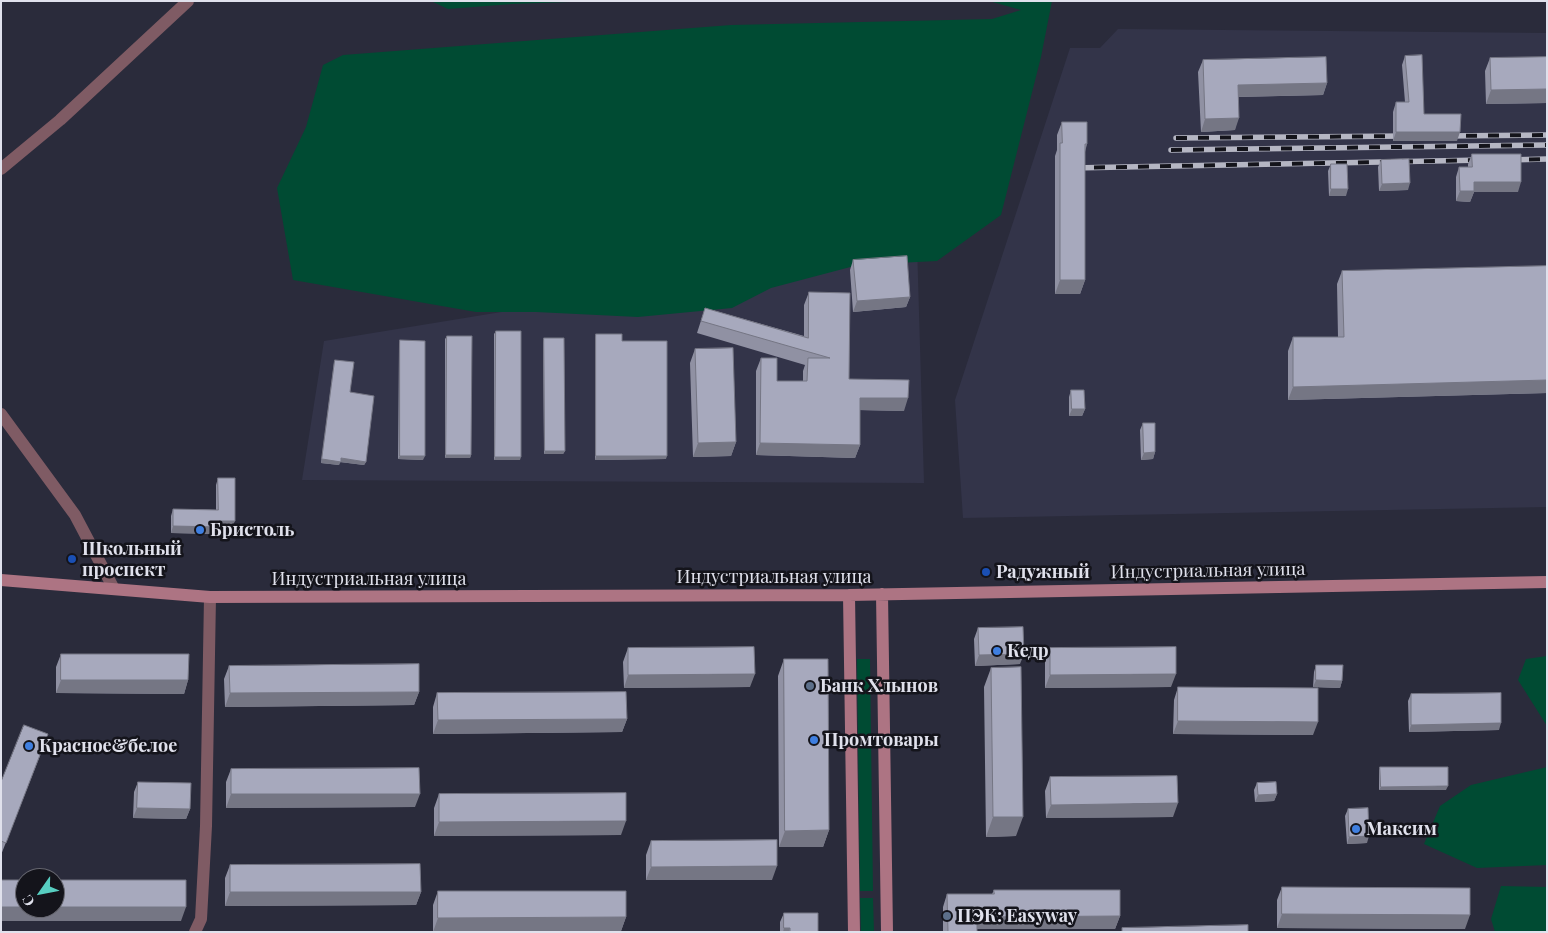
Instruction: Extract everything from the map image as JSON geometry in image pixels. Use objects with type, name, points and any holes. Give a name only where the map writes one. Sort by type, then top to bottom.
[{"type":"street","points":[[1,169],[60,120],[188,1]]},
{"type":"street","points":[[1,414],[75,515],[114,589]]},
{"type":"street","name":"Индустриальная улица","points":[[1,580],[210,597],[850,595],[1547,582]]},
{"type":"street","points":[[882,594],[887,932]]},
{"type":"street","points":[[850,595],[854,932]]},
{"type":"street","points":[[195,932],[201,919],[206,826],[210,597]]},
{"type":"shaded area","points":[[1118,29],[1547,33],[1547,507],[963,518],[955,400],[1070,48],[1100,48]]},
{"type":"shaded area","points":[[917,244],[924,483],[302,480],[324,341]]},
{"type":"green space","points":[[431,1],[597,1],[512,4],[448,9]]},
{"type":"green space","points":[[989,1],[1052,1],[1041,57],[1001,215],[937,261],[858,265],[771,288],[732,308],[638,317],[536,312],[476,312],[293,280],[277,188],[306,127],[323,65],[343,55],[731,25],[992,19],[1021,10]]},
{"type":"green space","points":[[1547,656],[1547,726],[1518,680],[1526,659]]},
{"type":"green space","points":[[857,659],[870,659],[873,891],[860,891]]},
{"type":"green space","points":[[1547,767],[1547,865],[1477,868],[1424,844],[1440,806],[1471,785]]},
{"type":"green space","points":[[1501,886],[1547,887],[1547,932],[1495,932],[1491,919]]},
{"type":"green space","points":[[860,898],[873,898],[874,932],[861,932]]},
{"type":"building","points":[[1422,55],[1424,114],[1461,114],[1460,132],[1396,132],[1396,102],[1409,102],[1405,56]]},
{"type":"building","points":[[1326,57],[1327,83],[1238,85],[1239,118],[1205,119],[1203,60]]},
{"type":"building","points":[[1547,57],[1547,89],[1491,90],[1490,58]]},
{"type":"building","points":[[1062,122],[1087,122],[1087,144],[1085,144],[1085,280],[1060,280],[1060,143],[1062,143]]},
{"type":"building","points":[[1472,154],[1521,154],[1521,182],[1474,182],[1474,191],[1460,191],[1459,167],[1472,167]]},
{"type":"building","points":[[1409,159],[1410,183],[1382,184],[1381,160]]},
{"type":"building","points":[[1331,164],[1347,164],[1348,189],[1331,189]]},
{"type":"building","points":[[907,256],[910,297],[857,301],[853,260]]},
{"type":"building","points":[[1547,266],[1547,380],[1293,387],[1293,337],[1344,337],[1342,271]]},
{"type":"building","points":[[809,292],[850,293],[849,379],[909,380],[908,398],[860,398],[860,445],[760,443],[761,358],[777,358],[777,381],[807,381],[808,358],[830,358],[701,321],[705,308],[808,338]]},
{"type":"building","points":[[496,331],[521,331],[521,457],[495,457]]},
{"type":"building","points":[[596,334],[622,334],[622,341],[667,341],[667,456],[596,456]]},
{"type":"building","points":[[447,336],[472,336],[471,455],[446,455]]},
{"type":"building","points":[[544,338],[564,338],[565,451],[545,451]]},
{"type":"building","points":[[400,340],[425,341],[425,456],[400,456]]},
{"type":"building","points":[[733,348],[736,442],[698,443],[695,349]]},
{"type":"building","points":[[335,360],[354,362],[350,392],[374,396],[366,462],[341,458],[341,462],[322,459]]},
{"type":"building","points":[[1071,390],[1084,390],[1085,409],[1072,409]]},
{"type":"building","points":[[1143,423],[1155,423],[1155,452],[1144,453]]},
{"type":"building","points":[[218,478],[235,478],[235,521],[219,521],[219,527],[173,526],[173,509],[218,510]]},
{"type":"building","points":[[1023,627],[1024,654],[979,655],[978,628]]},
{"type":"building","points":[[754,647],[755,674],[628,675],[628,648]]},
{"type":"building","points":[[1176,647],[1176,674],[1050,675],[1050,648]]},
{"type":"building","points":[[61,654],[189,654],[188,680],[61,680]]},
{"type":"building","points":[[784,659],[828,659],[829,830],[785,831]]},
{"type":"building","points":[[419,664],[419,692],[230,693],[229,666]]},
{"type":"building","points":[[1316,665],[1343,665],[1342,681],[1316,680]]},
{"type":"building","points":[[1021,667],[1023,817],[993,817],[991,668]]},
{"type":"building","points":[[1178,687],[1318,688],[1318,722],[1178,721]]},
{"type":"building","points":[[626,692],[627,719],[438,720],[437,693]]},
{"type":"building","points":[[1501,693],[1501,723],[1411,725],[1411,694]]},
{"type":"building","points":[[24,725],[48,734],[6,843],[1,841],[1,782]]},
{"type":"building","points":[[1380,767],[1448,767],[1448,786],[1381,787]]},
{"type":"building","points":[[419,768],[420,794],[231,794],[231,769]]},
{"type":"building","points":[[1177,776],[1178,803],[1051,805],[1050,777]]},
{"type":"building","points":[[138,782],[191,783],[190,809],[137,808]]},
{"type":"building","points":[[1276,782],[1277,794],[1258,795],[1257,783]]},
{"type":"building","points":[[626,793],[626,821],[439,822],[439,794]]},
{"type":"building","name":"Максим","points":[[1368,808],[1369,836],[1349,837],[1348,809]]},
{"type":"building","points":[[777,840],[777,866],[651,867],[651,841]]},
{"type":"building","points":[[420,864],[421,892],[230,892],[230,865]]},
{"type":"building","points":[[1,880],[15,880],[15,907],[1,907]]},
{"type":"building","points":[[65,880],[186,880],[186,907],[65,907]]},
{"type":"building","points":[[1282,887],[1470,888],[1470,915],[1282,914]]},
{"type":"building","points":[[994,890],[1120,890],[1120,916],[977,917],[977,932],[948,932],[947,894],[994,894]]},
{"type":"building","points":[[438,891],[626,891],[626,917],[438,918]]},
{"type":"building","points":[[784,913],[818,913],[818,932],[790,932],[790,928],[784,928]]},
{"type":"building","points":[[1248,925],[1248,932],[1122,932],[1122,928]]},
{"type":"railway","points":[[1444,136],[1547,135]]},
{"type":"railway","points":[[1176,138],[1407,136]]},
{"type":"railway","points":[[1171,150],[1547,145]]},
{"type":"railway","points":[[1507,160],[1547,159]]},
{"type":"railway","points":[[1072,168],[1484,160]]},
{"type":"place","name":"Бристоль","points":[[200,530]]},
{"type":"place","name":"Школьный проспект","points":[[72,559]]},
{"type":"place","name":"Радужный","points":[[986,572]]},
{"type":"place","name":"Кедр","points":[[997,651]]},
{"type":"place","name":"Банк Хлынов","points":[[810,686]]},
{"type":"place","name":"Промтовары","points":[[814,740]]},
{"type":"place","name":"Красное&белое","points":[[29,746]]},
{"type":"place","name":"Максим","points":[[1356,829]]},
{"type":"place","name":"ПЭК: Easyway","points":[[947,916]]}]
